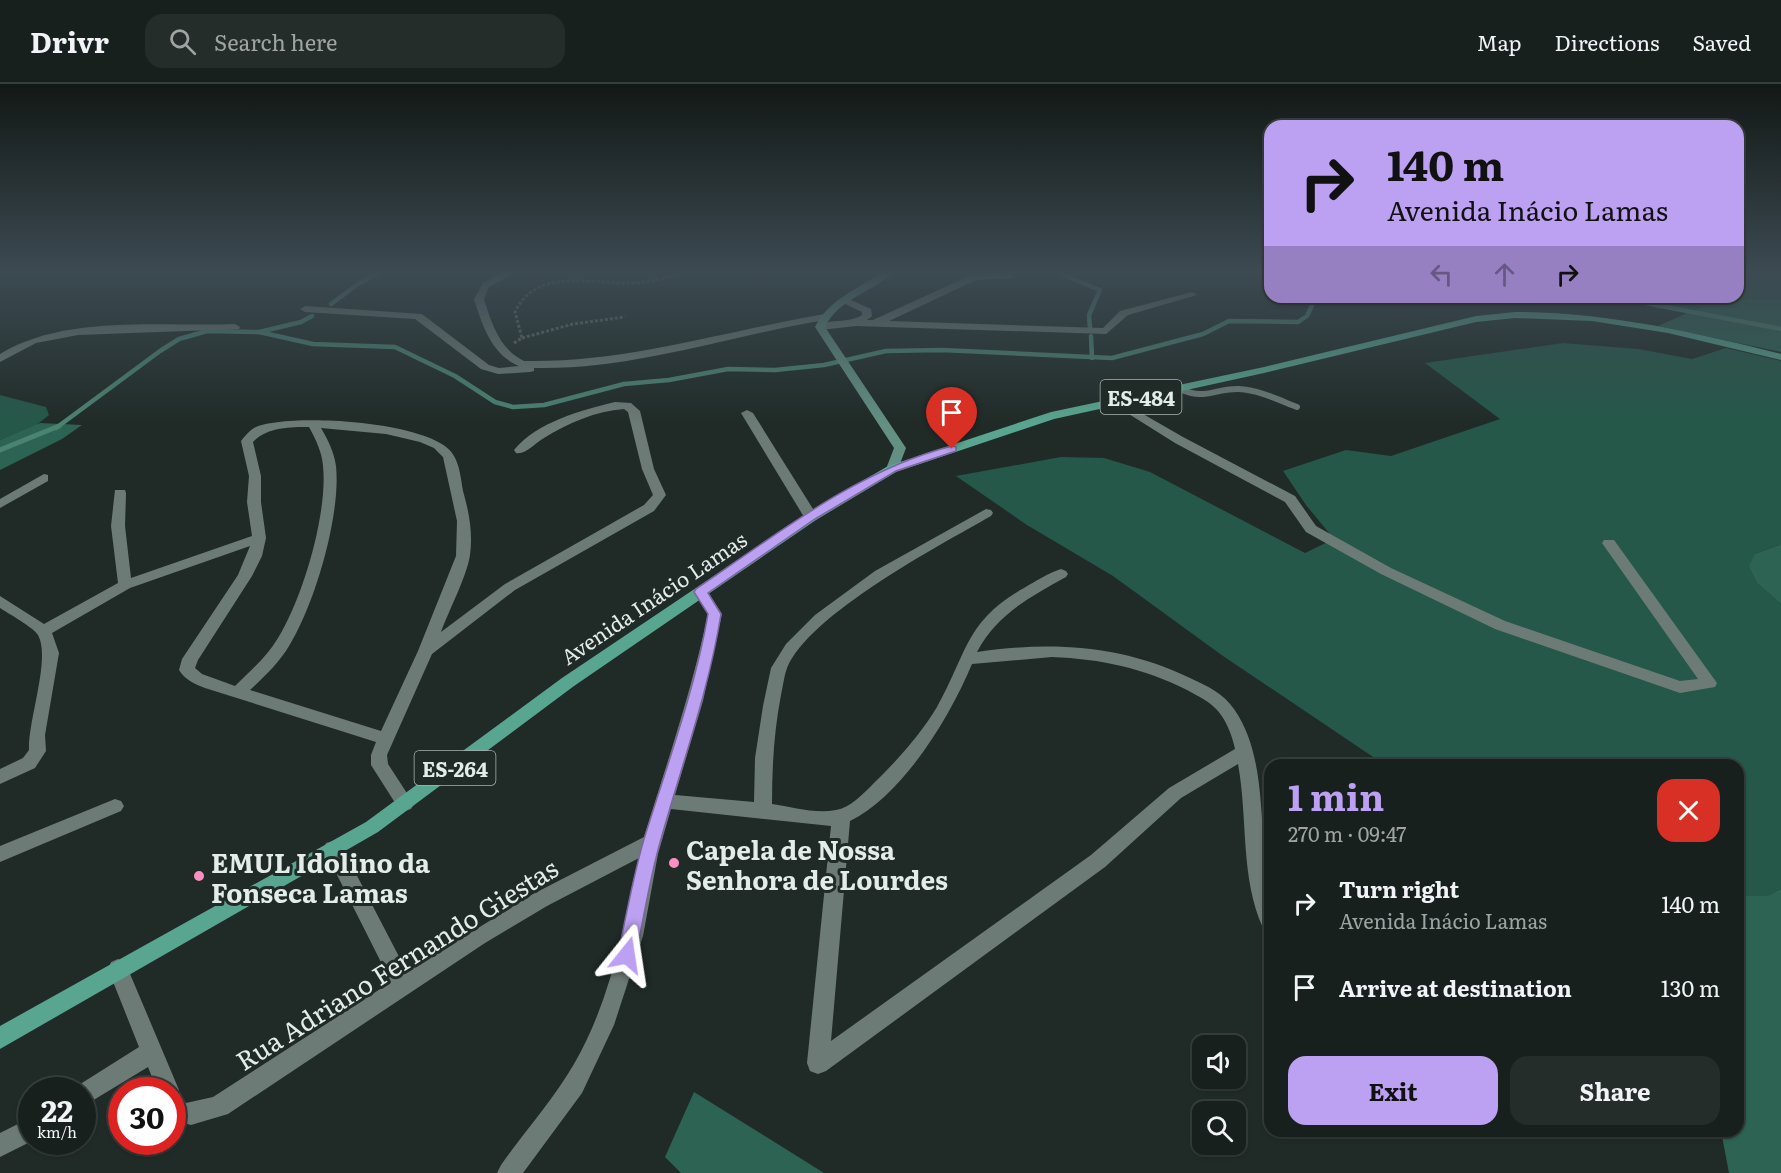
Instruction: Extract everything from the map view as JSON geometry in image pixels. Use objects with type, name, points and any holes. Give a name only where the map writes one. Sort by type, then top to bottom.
[{"type":"main road","points":[[822,323],[842,361],[900,448],[892,469]]},
{"type":"main road","name":"Avenida Inácio Lamas","points":[[0,1038],[118,969],[372,827],[568,682],[811,517],[892,469],[1052,416],[1180,389],[1459,323]]},
{"type":"main road","name":"Avenida Inácio Lamas","points":[[1622,323],[1781,357]]},
{"type":"street","points":[[427,323],[484,367],[509,371],[656,354],[784,324],[806,323]]},
{"type":"street","points":[[489,323],[501,347],[514,362],[548,366]]},
{"type":"street","points":[[850,323],[1106,331],[1114,323]]},
{"type":"street","points":[[0,359],[33,341],[60,336],[99,332],[235,327]]},
{"type":"street","points":[[1117,402],[1179,440],[1290,499],[1311,530],[1396,576],[1500,625],[1680,687],[1709,683],[1609,543]]},
{"type":"street","points":[[426,651],[494,598],[552,561],[649,508],[660,495],[648,469],[634,411],[627,405],[618,405],[574,419],[537,437],[520,450]]},
{"type":"street","points":[[747,412],[811,517]]},
{"type":"street","points":[[239,691],[265,666],[290,631],[319,544],[331,470],[326,448],[313,423]]},
{"type":"street","points":[[386,739],[196,678],[187,670],[190,658],[251,567],[259,538],[254,502],[255,476],[249,458],[248,436],[266,427],[313,423],[421,438],[436,444],[449,457],[463,515],[464,548],[461,563],[426,651],[379,755],[380,765],[405,804]]},
{"type":"street","points":[[0,504],[45,478]]},
{"type":"street","points":[[120,493],[118,526],[125,585]]},
{"type":"street","points":[[763,810],[764,758],[771,706],[779,668],[791,648],[820,620],[880,574],[986,513]]},
{"type":"street","points":[[44,631],[125,585],[259,538]]},
{"type":"street","points":[[665,802],[692,802],[841,817],[857,809],[882,789],[941,714],[967,659],[991,619],[1014,600],[1060,574]]},
{"type":"street","points":[[509,1173],[571,1089],[591,1053],[633,934],[652,842],[714,620],[715,614],[701,592]]},
{"type":"street","points":[[0,601],[44,631],[51,653],[37,735],[38,751],[29,763],[0,777]]},
{"type":"street","points":[[967,659],[1013,651],[1086,652],[1134,662],[1175,676],[1217,700],[1237,727],[1244,752],[1264,901]]},
{"type":"street","points":[[841,817],[818,1063],[1098,861],[1175,793],[1244,752]]},
{"type":"street","points":[[0,854],[115,806]]},
{"type":"street","name":"Rua Adriano Fernando Giestas","points":[[186,1114],[202,1112],[220,1106],[540,900],[652,842]]},
{"type":"street","points":[[333,849],[404,986]]},
{"type":"street","points":[[118,969],[163,1077]]},
{"type":"street","points":[[96,1087],[153,1051]]},
{"type":"street","points":[[0,1145],[18,1135]]},
{"type":"lane","points":[[1180,389],[1191,395],[1205,397],[1235,389],[1251,390],[1297,407]]},
{"type":"path","points":[[517,323],[522,338]]},
{"type":"path","points":[[501,347],[522,338],[582,323]]},
{"type":"green space","points":[[1665,323],[1781,323],[1781,352],[1658,326]]},
{"type":"green space","points":[[1563,343],[1638,349],[1692,359],[1726,348],[1781,361],[1781,544],[1755,554],[1758,584],[1781,604],[1781,889],[1767,896],[1744,896],[1744,759],[1376,759],[1223,656],[1113,576],[1027,525],[956,476],[1061,457],[1104,458],[1150,472],[1305,553],[1334,539],[1306,505],[1283,471],[1346,450],[1391,456],[1500,419],[1425,363]]},
{"type":"green space","points":[[0,395],[46,407],[49,415],[35,426],[0,440]]},
{"type":"green space","points":[[40,423],[82,425],[62,439],[0,470],[0,440]]},
{"type":"green space","points":[[1781,544],[1781,604],[1758,584],[1749,566],[1755,554]]},
{"type":"green space","points":[[1781,889],[1781,1173],[1729,1173],[1722,1137],[1744,1137],[1744,896],[1767,896]]},
{"type":"green space","points":[[694,1092],[824,1173],[681,1173],[665,1157]]},
{"type":"waterway","points":[[259,332],[298,323]]},
{"type":"waterway","points":[[1090,323],[1090,328]]},
{"type":"waterway","points":[[1092,357],[1112,358],[1203,334],[1225,323]]},
{"type":"waterway","points":[[1749,323],[1781,329]]},
{"type":"waterway","points":[[58,426],[179,339],[207,331],[259,332]]},
{"type":"waterway","points":[[259,332],[313,344],[395,347],[455,376],[495,402],[513,407],[544,405],[624,384],[669,380],[728,369],[775,370],[824,365],[886,351],[942,350],[1092,357]]},
{"type":"waterway","points":[[1091,336],[1092,357]]},
{"type":"waterway","points":[[0,450],[58,426]]},
{"type":"place","name":"Capela de Nossa Senhora de Lourdes","points":[[674,863]]},
{"type":"place","name":"EMUL Idolino da Fonseca Lamas","points":[[199,876]]},
{"type":"route","points":[[627,955],[652,842],[693,705],[715,614],[701,592],[811,517],[892,469],[952,449]]}]
